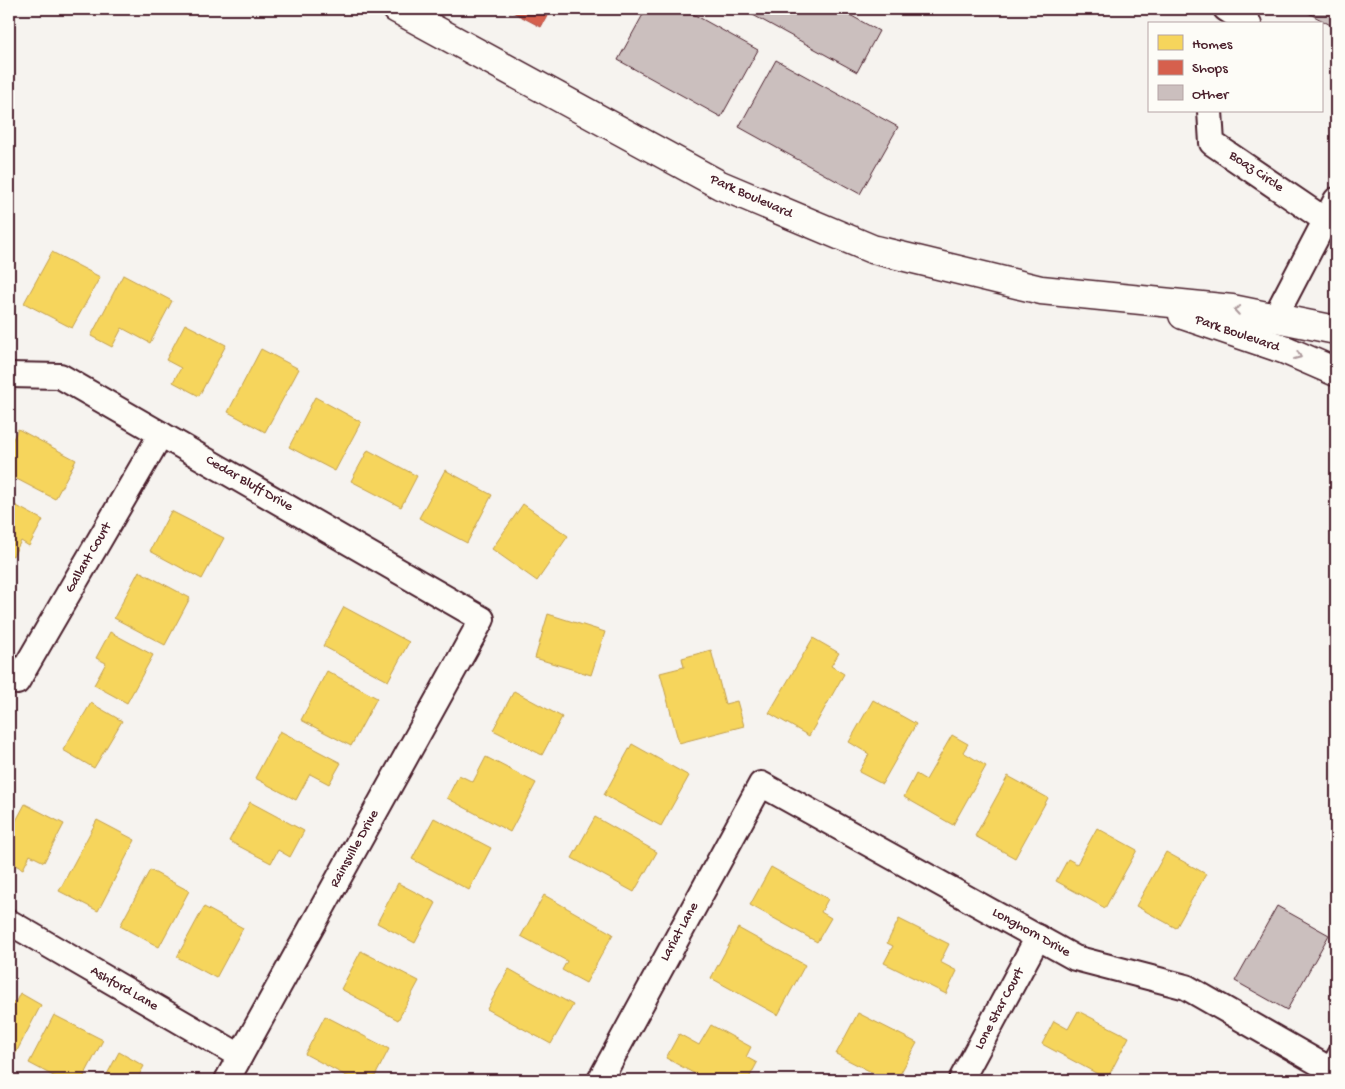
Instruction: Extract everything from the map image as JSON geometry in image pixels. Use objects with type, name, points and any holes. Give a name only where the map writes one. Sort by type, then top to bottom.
[{"type":"main road","name":"Park Boulevard","points":[[397,9],[720,185],[872,249],[1041,290],[1232,309],[1336,330]]},
{"type":"main road","name":"Park Boulevard","points":[[1137,299],[1283,349],[1336,372]]},
{"type":"street","points":[[1226,9],[1246,22]]},
{"type":"street","name":"Boaz Circle","points":[[1210,112],[1212,143],[1331,210],[1274,317]]},
{"type":"street","name":"Cedar Bluff Drive","points":[[9,375],[60,376],[482,618]]},
{"type":"street","name":"Gallant Court","points":[[17,682],[161,434]]},
{"type":"street","name":"Rainsville Drive","points":[[227,1080],[482,618]]},
{"type":"street","name":"Longhorn Drive","points":[[761,784],[1075,958],[1186,987],[1333,1063]]},
{"type":"street","name":"Lariat Lane","points":[[600,1080],[761,784]]},
{"type":"street","name":"Ashford Lane","points":[[9,922],[240,1056]]},
{"type":"street","name":"Lone Star Court","points":[[961,1080],[1038,937]]},
{"type":"building: Homes","points":[[52,252],[100,277],[72,328],[24,303]]},
{"type":"building: Homes","points":[[123,275],[172,301],[150,343],[122,328],[112,347],[91,336]]},
{"type":"building: Homes","points":[[185,324],[226,345],[199,396],[173,382],[181,368],[166,360]]},
{"type":"building: Homes","points":[[261,349],[299,369],[265,432],[228,412]]},
{"type":"building: Homes","points":[[315,397],[361,422],[335,471],[289,447]]},
{"type":"building: Homes","points":[[18,429],[76,460],[55,499],[9,475],[9,447]]},
{"type":"building: Homes","points":[[368,450],[417,476],[401,507],[351,481]]},
{"type":"building: Homes","points":[[445,470],[492,495],[467,543],[419,518]]},
{"type":"building: Homes","points":[[9,502],[43,520],[29,546],[21,541],[13,556],[9,554]]},
{"type":"building: Homes","points":[[523,504],[568,536],[537,581],[492,549]]},
{"type":"building: Homes","points":[[171,511],[224,538],[202,579],[150,551]]},
{"type":"building: Homes","points":[[139,571],[190,598],[165,645],[114,618]]},
{"type":"building: Homes","points":[[344,607],[409,642],[388,681],[323,646]]},
{"type":"building: Homes","points":[[548,614],[605,632],[591,675],[535,658]]},
{"type":"building: Homes","points":[[110,632],[153,655],[127,703],[94,685],[106,663],[96,658]]},
{"type":"building: Homes","points":[[813,638],[839,653],[831,666],[844,674],[809,736],[769,713]]},
{"type":"building: Homes","points":[[711,650],[725,704],[737,701],[744,726],[679,743],[660,673],[684,667],[682,658]]},
{"type":"building: Homes","points":[[327,671],[377,698],[351,746],[301,720]]},
{"type":"building: Homes","points":[[514,691],[562,717],[542,755],[493,730]]},
{"type":"building: Homes","points":[[873,700],[916,724],[882,784],[859,772],[869,754],[849,742]]},
{"type":"building: Homes","points":[[91,703],[122,721],[94,768],[63,750]]},
{"type":"building: Homes","points":[[280,731],[341,763],[329,784],[310,774],[296,800],[255,778]]},
{"type":"building: Homes","points":[[952,735],[968,744],[963,752],[986,766],[953,825],[904,797],[916,774],[926,780]]},
{"type":"building: Homes","points":[[632,744],[689,776],[661,826],[604,795]]},
{"type":"building: Homes","points":[[486,757],[536,783],[510,832],[447,798],[459,775],[473,782]]},
{"type":"building: Homes","points":[[1008,776],[1048,798],[1015,858],[975,836]]},
{"type":"building: Homes","points":[[250,802],[304,831],[290,857],[278,850],[271,863],[229,841]]},
{"type":"building: Homes","points":[[25,804],[64,824],[44,862],[30,855],[23,869],[9,862],[9,834]]},
{"type":"building: Homes","points":[[595,817],[657,852],[634,892],[572,858]]},
{"type":"building: Homes","points":[[434,818],[491,848],[469,890],[412,859]]},
{"type":"building: Homes","points":[[97,820],[135,840],[98,911],[59,891]]},
{"type":"building: Homes","points":[[1097,828],[1137,850],[1105,908],[1056,881],[1068,859],[1077,864]]},
{"type":"building: Homes","points":[[1166,852],[1206,874],[1176,928],[1136,906]]},
{"type":"building: Homes","points":[[771,867],[828,899],[821,912],[831,918],[817,942],[750,905]]},
{"type":"building: Homes","points":[[150,870],[189,891],[159,947],[120,926]]},
{"type":"building: Homes","points":[[398,883],[436,903],[415,943],[377,923]]},
{"type":"building: Homes","points":[[544,895],[613,934],[586,983],[562,970],[567,961],[521,936]]},
{"type":"building: Homes","points":[[204,907],[243,928],[216,978],[177,957]]},
{"type":"building: Homes","points":[[899,919],[949,944],[940,962],[957,971],[946,994],[884,963],[893,946],[887,943]]},
{"type":"building: Homes","points":[[738,928],[805,965],[778,1015],[711,978]]},
{"type":"building: Homes","points":[[361,951],[419,981],[398,1020],[341,989]]},
{"type":"building: Homes","points":[[509,969],[573,1005],[551,1044],[487,1009]]},
{"type":"building: Homes","points":[[20,993],[41,1005],[9,1066],[9,1000],[15,1003]]},
{"type":"building: Homes","points":[[1078,1011],[1129,1037],[1107,1079],[1042,1044],[1054,1021],[1068,1029]]},
{"type":"building: Homes","points":[[858,1013],[917,1043],[897,1080],[887,1080],[836,1054]]},
{"type":"building: Homes","points":[[54,1015],[103,1040],[82,1080],[61,1080],[29,1063]]},
{"type":"building: Homes","points":[[325,1016],[389,1049],[373,1080],[354,1080],[305,1054]]},
{"type":"building: Homes","points":[[711,1025],[751,1047],[746,1057],[757,1063],[748,1080],[742,1080],[733,1075],[730,1080],[706,1080],[666,1058],[679,1034],[699,1045]]},
{"type":"building: Homes","points":[[119,1052],[144,1066],[137,1079],[140,1080],[104,1080]]},
{"type":"building: Shops","points":[[507,9],[551,9],[541,27]]},
{"type":"building: Other","points":[[646,9],[684,9],[758,50],[721,117],[618,60]]},
{"type":"building: Other","points":[[742,9],[839,9],[879,31],[857,72]]},
{"type":"building: Other","points":[[1301,9],[1336,9],[1336,28]]},
{"type":"building: Other","points":[[776,60],[898,127],[860,194],[739,127]]},
{"type":"building: Other","points":[[1277,906],[1329,935],[1287,1010],[1235,981]]}]
